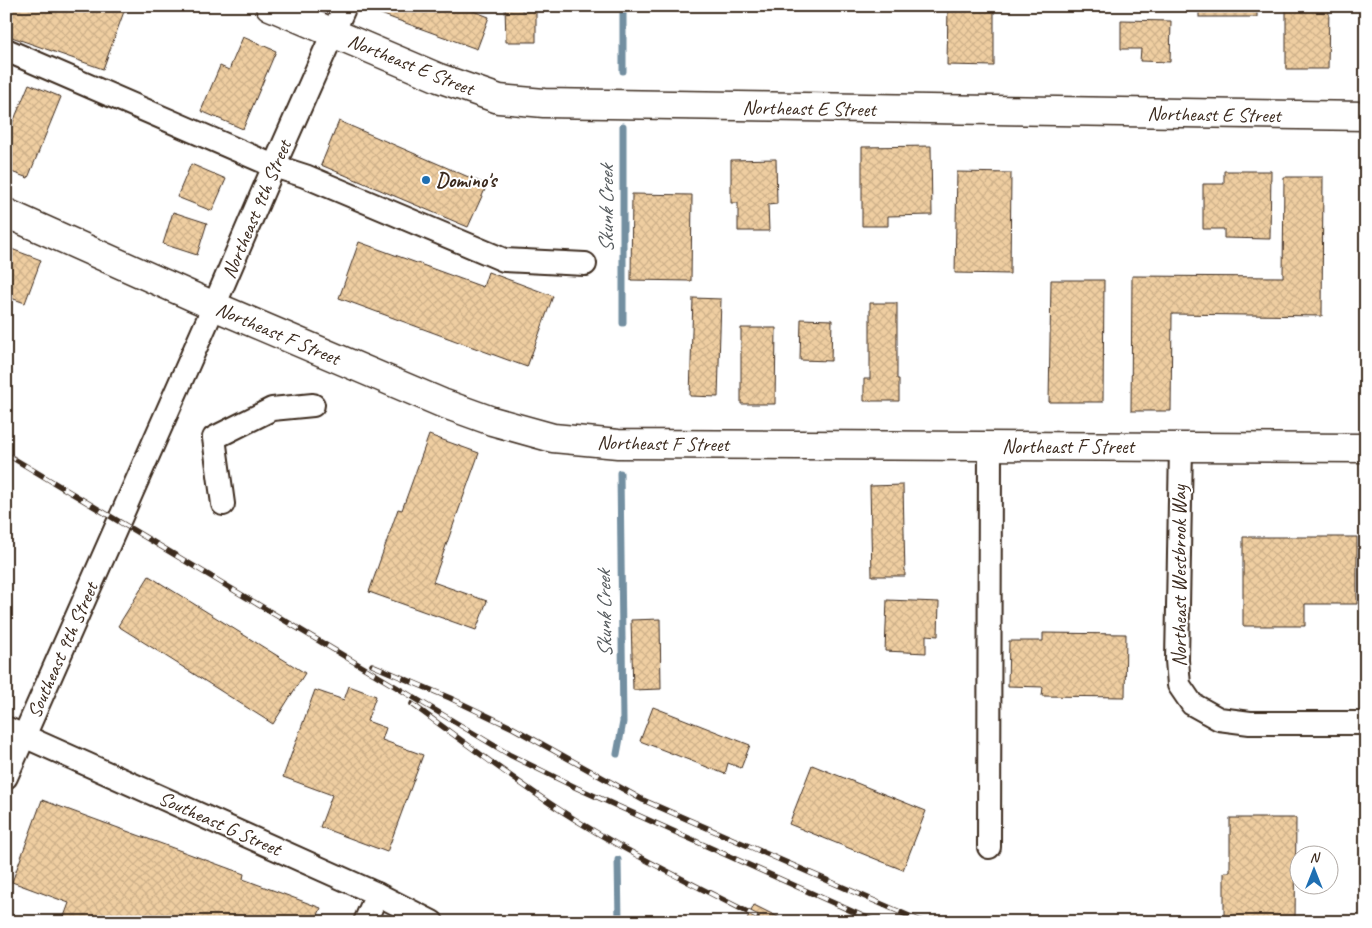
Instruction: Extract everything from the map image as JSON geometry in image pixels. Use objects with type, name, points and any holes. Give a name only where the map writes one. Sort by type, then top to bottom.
[{"type":"main road","name":"Northeast E Street","points":[[270,6],[439,78],[499,98],[544,103],[1366,116]]},
{"type":"main road","name":"Northeast F Street","points":[[6,213],[214,306],[442,403],[492,421],[553,438],[618,444],[1366,448]]},
{"type":"street","name":"Northeast 9th Street","points":[[119,522],[345,6]]},
{"type":"street","points":[[6,50],[274,166],[305,176],[504,260],[585,264]]},
{"type":"street","points":[[223,504],[214,438],[272,409],[313,405]]},
{"type":"street","points":[[989,847],[990,446]]},
{"type":"street","name":"Northeast Westbrook Way","points":[[1180,447],[1177,660],[1179,685],[1192,704],[1219,719],[1250,723],[1366,724]]},
{"type":"street","name":"Southeast 9th Street","points":[[6,777],[15,732],[119,522]]},
{"type":"street","name":"Southeast G Street","points":[[15,732],[377,894],[432,922]]},
{"type":"street","points":[[365,922],[377,894]]},
{"type":"building","points":[[6,6],[126,6],[103,69],[6,35]]},
{"type":"building","points":[[380,6],[460,6],[489,17],[477,49],[378,13]]},
{"type":"building","points":[[505,6],[522,6],[522,11],[536,11],[536,42],[506,42]]},
{"type":"building","points":[[948,6],[994,6],[994,66],[947,65]]},
{"type":"building","points":[[1199,6],[1257,6],[1257,17],[1199,17]]},
{"type":"building","points":[[1286,6],[1329,6],[1328,69],[1286,69]]},
{"type":"building","points":[[1121,20],[1171,21],[1170,62],[1140,61],[1141,49],[1121,49]]},
{"type":"building","points":[[243,37],[276,51],[243,129],[201,111],[220,66],[229,70]]},
{"type":"building","points":[[29,84],[61,97],[28,178],[6,170],[6,139]]},
{"type":"building","points":[[339,121],[487,185],[468,227],[321,165]]},
{"type":"building","points":[[931,146],[932,215],[888,216],[888,226],[862,226],[862,147]]},
{"type":"building","points":[[776,159],[777,204],[768,205],[769,231],[738,231],[738,203],[731,203],[731,160]]},
{"type":"building","points":[[191,164],[226,179],[212,211],[177,197]]},
{"type":"building","points":[[1224,171],[1271,171],[1270,239],[1224,238],[1224,229],[1203,229],[1203,184],[1224,184]]},
{"type":"building","points":[[957,172],[1011,173],[1010,274],[955,273]]},
{"type":"building","points":[[1284,177],[1323,177],[1322,316],[1172,314],[1171,411],[1131,411],[1132,276],[1283,277]]},
{"type":"building","points":[[632,194],[692,195],[691,281],[631,280]]},
{"type":"building","points":[[173,212],[207,223],[197,255],[163,244]]},
{"type":"building","points":[[359,242],[483,287],[488,272],[553,296],[527,367],[339,298]]},
{"type":"building","points":[[6,247],[41,260],[25,303],[11,298],[6,312]]},
{"type":"building","points":[[1051,280],[1104,280],[1103,402],[1049,402]]},
{"type":"building","points":[[693,298],[721,299],[718,397],[690,396]]},
{"type":"building","points":[[870,303],[897,303],[897,379],[899,379],[899,401],[864,401],[864,379],[870,379]]},
{"type":"building","points":[[801,319],[832,320],[831,361],[800,360]]},
{"type":"building","points":[[741,328],[776,328],[775,404],[741,404]]},
{"type":"building","points":[[429,435],[479,453],[433,582],[487,601],[476,630],[369,592],[398,509],[402,510]]},
{"type":"building","points":[[903,485],[905,576],[872,576],[870,486]]},
{"type":"building","points":[[1243,537],[1357,537],[1357,604],[1305,604],[1305,626],[1243,626]]},
{"type":"building","points":[[149,576],[305,673],[273,724],[118,626]]},
{"type":"building","points":[[887,600],[939,602],[938,636],[926,635],[926,653],[885,651]]},
{"type":"building","points":[[660,619],[661,689],[633,690],[631,620]]},
{"type":"building","points":[[1043,633],[1126,634],[1125,697],[1042,696],[1043,687],[1008,686],[1009,641],[1043,641]]},
{"type":"building","points":[[349,686],[376,696],[367,721],[386,728],[382,740],[423,755],[387,852],[320,827],[332,795],[283,777],[315,690],[344,700]]},
{"type":"building","points":[[653,707],[750,745],[741,768],[728,763],[725,774],[640,741]]},
{"type":"building","points":[[812,765],[926,811],[903,870],[789,824]]},
{"type":"building","points":[[42,800],[244,874],[243,879],[321,908],[315,922],[62,922],[69,903],[12,882]]},
{"type":"building","points":[[1230,818],[1296,818],[1296,846],[1290,846],[1290,896],[1295,896],[1295,922],[1224,922],[1224,872],[1230,872]]},
{"type":"building","points":[[754,905],[788,922],[746,922]]},
{"type":"waterway","name":"Skunk Creek","points":[[623,6],[623,71]]},
{"type":"waterway","name":"Skunk Creek","points":[[623,126],[623,323]]},
{"type":"waterway","name":"Skunk Creek","points":[[617,754],[623,722],[620,473]]},
{"type":"waterway","name":"Skunk Creek","points":[[618,860],[619,922]]},
{"type":"railway","points":[[6,454],[510,755],[577,788],[876,922]]},
{"type":"railway","points":[[372,665],[450,698],[513,728],[643,800],[923,922]]},
{"type":"railway","points":[[412,704],[523,785],[584,825],[657,866],[757,917]]},
{"type":"place","name":"Domino's","points":[[426,180]]}]
